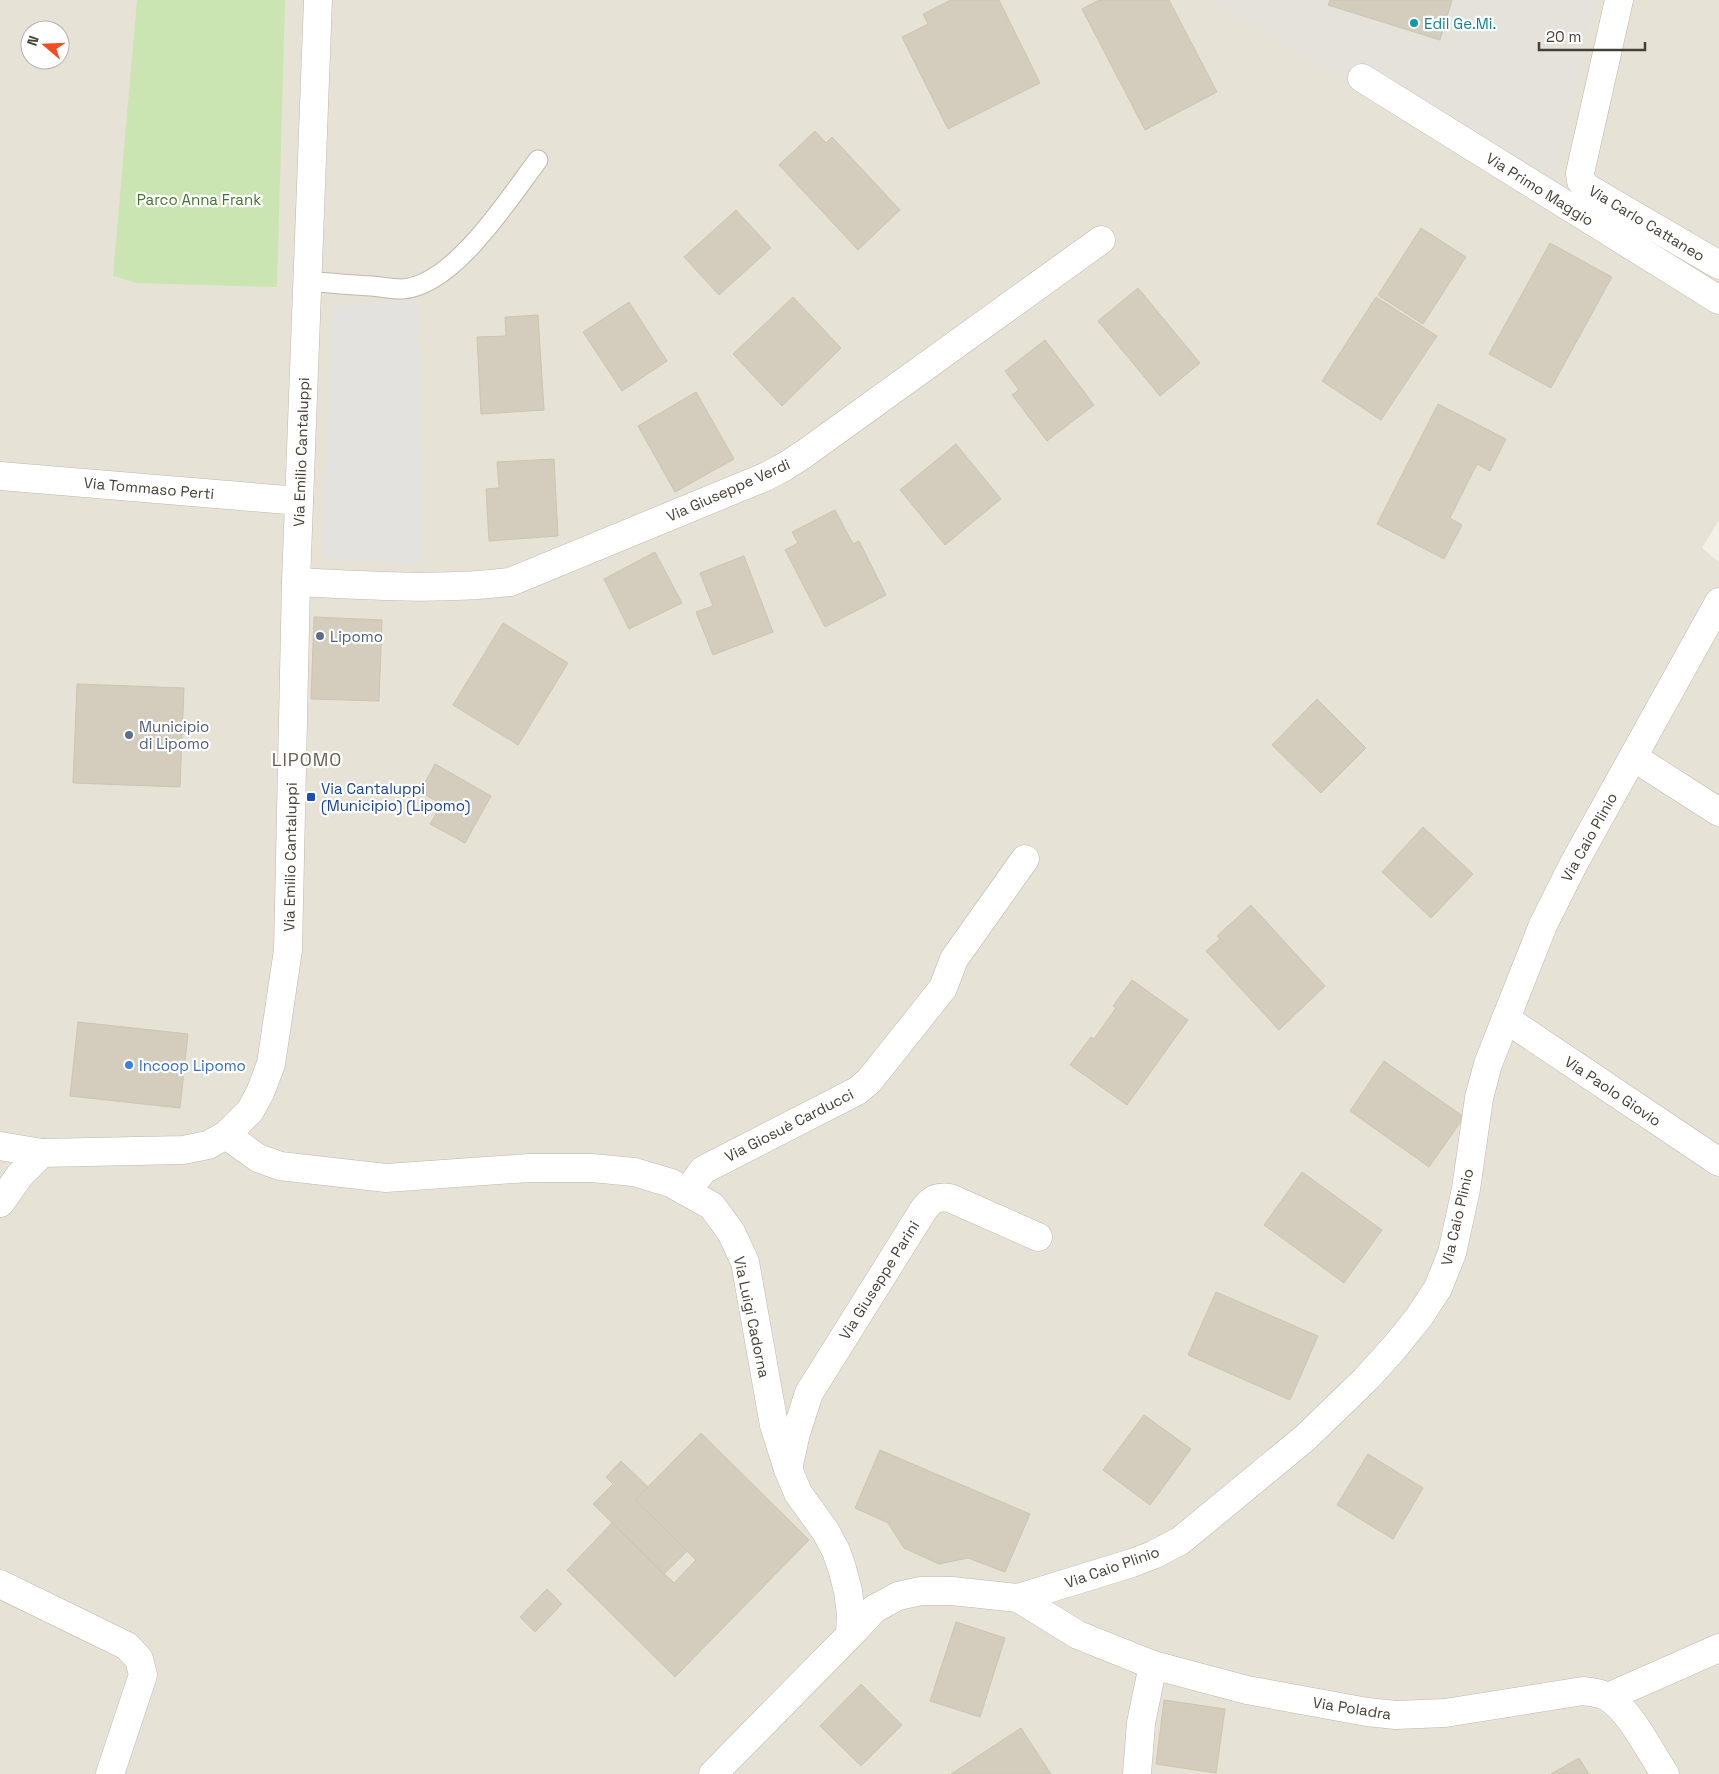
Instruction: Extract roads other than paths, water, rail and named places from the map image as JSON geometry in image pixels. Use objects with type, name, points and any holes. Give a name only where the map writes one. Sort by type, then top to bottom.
[{"type":"street","name":"Via Emilio Cantaluppi","points":[[0,1146],[42,1153],[183,1150],[208,1145],[226,1135],[250,1111],[260,1093],[271,1064],[288,950],[296,582],[318,0]]},
{"type":"street","name":"Via Carlo Cattaneo","points":[[1619,0],[1580,173],[1581,181],[1586,187],[1719,266]]},
{"type":"street","name":"Via Primo Maggio","points":[[1362,78],[1719,300]]},
{"type":"street","name":"Via Giuseppe Verdi","points":[[296,582],[442,588],[482,586],[510,582],[765,477],[804,454],[1101,240]]},
{"type":"street","name":"Via Tommaso Perti","points":[[0,476],[299,501]]},
{"type":"street","name":"Via Caio Plinio","points":[[850,1635],[874,1609],[898,1596],[921,1591],[952,1590],[1018,1598],[1132,1563],[1180,1541],[1305,1438],[1366,1379],[1394,1348],[1419,1317],[1438,1288],[1452,1253],[1466,1189],[1479,1098],[1488,1064],[1543,925],[1573,865],[1719,602]]},
{"type":"street","points":[[1633,757],[1719,812]]},
{"type":"street","name":"Via Giosuè Carducci","points":[[687,1192],[703,1170],[857,1091],[869,1081],[943,988],[954,959],[1025,859]]},
{"type":"street","name":"Via Paolo Giovio","points":[[1506,1019],[1719,1162]]},
{"type":"street","name":"Via Luigi Cadorna","points":[[226,1135],[258,1158],[280,1166],[386,1178],[529,1168],[592,1168],[634,1172],[671,1183],[712,1206],[731,1232],[744,1262],[774,1425],[798,1493],[826,1532],[839,1559],[848,1591],[851,1614],[850,1635]]},
{"type":"street","points":[[0,1203],[20,1175],[42,1153]]},
{"type":"street","name":"Via Giuseppe Parini","points":[[788,1469],[796,1433],[809,1393],[931,1200],[940,1196],[950,1198],[1038,1237]]},
{"type":"street","points":[[0,1584],[127,1646],[139,1659],[143,1675],[110,1774]]},
{"type":"street","name":"Via Poladra","points":[[1018,1598],[1054,1622],[1078,1635],[1153,1665],[1247,1690],[1367,1712],[1396,1715],[1445,1713],[1583,1691],[1595,1693],[1608,1697],[1625,1712],[1665,1774]]},
{"type":"street","points":[[713,1774],[850,1635]]},
{"type":"street","points":[[1608,1697],[1719,1648]]},
{"type":"street","points":[[1138,1774],[1141,1722],[1153,1665]]},
{"type":"lane","points":[[307,281],[403,289],[425,284],[448,269],[465,252],[496,216],[538,160]]},
{"type":"place","name":"Edil Ge.Mi.","points":[[1414,23]]},
{"type":"place","name":"Lipomo","points":[[320,636]]},
{"type":"place","name":"Municipio di Lipomo","points":[[129,735]]},
{"type":"place","name":"Via Cantaluppi (Municipio) (Lipomo)","points":[[311,797]]},
{"type":"place","name":"Incoop Lipomo","points":[[129,1065]]},
{"type":"district","name":"LIPOMO","points":[[307,759]]},
{"type":"park label","name":"Parco Anna Frank","points":[[199,199]]}]
